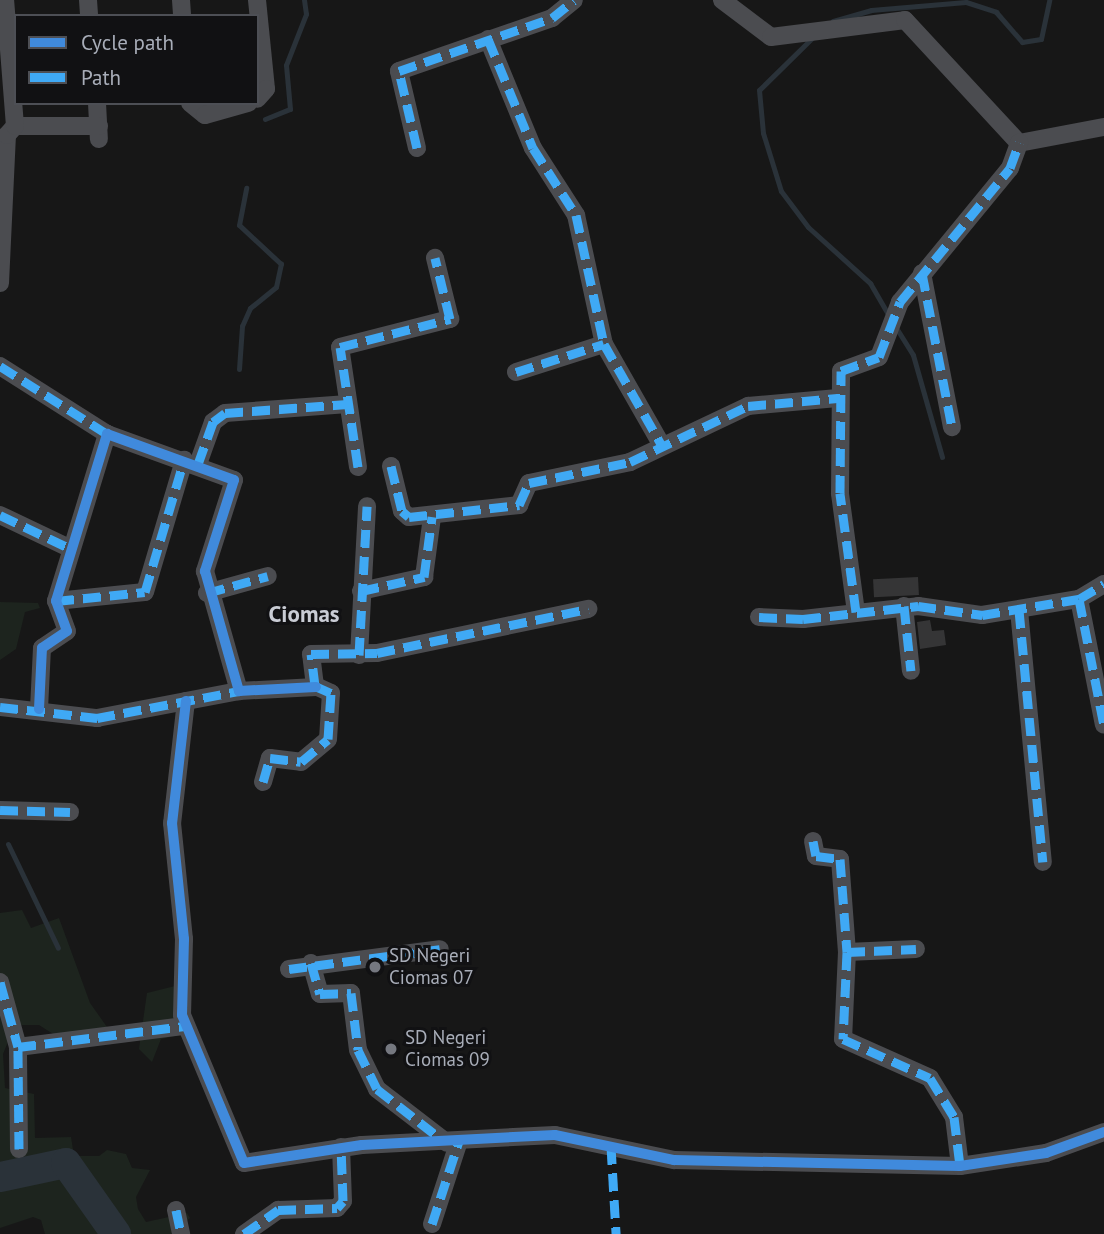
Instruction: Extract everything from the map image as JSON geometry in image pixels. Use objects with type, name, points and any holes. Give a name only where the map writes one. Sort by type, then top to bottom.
[{"type":"street","points":[[5,0],[3,23],[7,104],[15,126]]},
{"type":"street","points":[[417,148],[399,72],[564,13],[574,0]]},
{"type":"street","points":[[722,0],[762,34],[813,36],[905,20],[1019,143]]},
{"type":"street","points":[[259,20],[266,89],[259,97]]},
{"type":"street","points":[[488,39],[533,148],[576,215],[604,344],[662,444]]},
{"type":"street","points":[[15,126],[99,132],[97,105]]},
{"type":"street","points":[[193,105],[205,114],[240,105]]},
{"type":"street","points":[[0,283],[7,135],[15,126]]},
{"type":"street","points":[[1019,143],[1104,127]]},
{"type":"street","points":[[856,612],[840,493],[838,398],[841,372],[879,357],[887,321],[922,273],[1010,168],[1019,143]]},
{"type":"street","points":[[358,467],[342,343],[450,319],[435,258]]},
{"type":"street","points":[[922,273],[952,427]]},
{"type":"street","points":[[516,372],[604,344]]},
{"type":"street","points":[[0,366],[107,434],[191,462],[234,480],[205,571],[207,593],[239,691]]},
{"type":"street","points":[[391,466],[405,515],[432,517],[519,505],[529,483],[622,465],[748,406],[838,398]]},
{"type":"street","points":[[56,601],[145,592],[191,462],[213,422],[225,413],[348,404]]},
{"type":"street","points":[[39,709],[42,648],[67,631],[56,601],[67,547],[107,434]]},
{"type":"street","points":[[359,654],[368,506]]},
{"type":"street","points":[[0,515],[67,547]]},
{"type":"street","points":[[361,591],[424,578],[432,517]]},
{"type":"street","points":[[207,593],[268,576]]},
{"type":"street","points":[[759,617],[856,612],[904,606],[975,615],[1019,610],[1079,598],[1104,584]]},
{"type":"street","points":[[1079,598],[1104,725]]},
{"type":"street","points":[[904,606],[911,671]]},
{"type":"street","points":[[316,687],[310,654],[359,654],[587,609]]},
{"type":"street","points":[[1019,610],[1043,862]]},
{"type":"street","points":[[0,706],[97,718],[239,691],[316,687],[331,694],[325,745],[302,762],[270,758],[263,782]]},
{"type":"street","points":[[186,701],[172,823],[184,939],[185,1026],[240,1161],[341,1147],[581,1136],[634,1156],[665,1159],[960,1166],[1046,1153],[1104,1132]]},
{"type":"street","points":[[0,810],[70,812]]},
{"type":"street","points":[[813,841],[816,856],[839,859],[847,952],[843,1039],[930,1078],[954,1116],[960,1166]]},
{"type":"street","points":[[289,968],[311,963],[440,949]]},
{"type":"street","points":[[847,952],[916,949]]},
{"type":"street","points":[[311,963],[320,994],[351,993],[358,1050],[377,1089],[453,1142]]},
{"type":"street","points":[[0,982],[18,1047],[19,1149]]},
{"type":"street","points":[[18,1047],[185,1026]]},
{"type":"street","points":[[432,1224],[453,1142]]},
{"type":"street","points":[[244,1234],[278,1210],[341,1205],[341,1147]]},
{"type":"street","points":[[176,1210],[181,1234]]},
{"type":"shaded area","points":[[0,602],[38,603],[40,608],[25,612],[16,649],[0,660]]},
{"type":"shaded area","points":[[22,910],[31,928],[59,918],[90,1003],[107,1027],[61,1039],[39,1025],[15,1025],[3,1054],[5,1088],[34,1094],[35,1138],[71,1137],[74,1156],[99,1156],[107,1150],[126,1154],[132,1168],[150,1170],[136,1197],[138,1209],[146,1222],[187,1213],[190,1218],[171,1234],[45,1234],[41,1220],[33,1217],[0,1228],[0,913]]},
{"type":"shaded area","points":[[187,983],[189,1033],[161,1039],[152,1062],[139,1049],[147,993]]},
{"type":"building","points":[[918,577],[919,595],[874,597],[873,579]]},
{"type":"building","points":[[930,620],[932,631],[944,630],[946,645],[920,649],[917,622]]},
{"type":"waterway","points":[[265,119],[290,109],[286,65],[306,14],[304,0]]},
{"type":"waterway","points":[[833,21],[871,10],[966,2],[996,12],[1022,42],[1041,39],[1049,0]]},
{"type":"waterway","points":[[812,38],[759,90],[763,133],[781,191],[808,227],[870,283],[890,317]]},
{"type":"waterway","points":[[239,369],[242,326],[250,308],[276,287],[281,264],[239,225],[246,188]]},
{"type":"waterway","points":[[895,326],[913,355],[942,457]]},
{"type":"waterway","points":[[8,844],[58,948]]},
{"type":"waterway","points":[[0,1177],[66,1163],[116,1234]]},
{"type":"marked path","points":[[417,148],[399,71],[552,18],[574,0]]},
{"type":"marked path","points":[[488,39],[533,148],[576,215],[604,344],[661,444]]},
{"type":"marked path","points":[[856,612],[840,493],[841,371],[879,357],[900,302],[1010,168],[1019,143]]},
{"type":"marked path","points":[[358,467],[340,347],[450,319],[435,258]]},
{"type":"marked path","points":[[922,273],[952,427]]},
{"type":"marked path","points":[[516,372],[604,344]]},
{"type":"marked path","points":[[0,366],[107,434]]},
{"type":"marked path","points":[[391,466],[402,511],[409,517],[519,505],[529,483],[630,462],[748,406],[838,398]]},
{"type":"marked path","points":[[198,464],[213,422],[225,413],[348,404]]},
{"type":"marked path","points":[[56,601],[145,592],[184,460]]},
{"type":"marked path","points":[[359,655],[367,506]]},
{"type":"marked path","points":[[0,515],[67,547]]},
{"type":"marked path","points":[[361,591],[424,577],[432,517]]},
{"type":"marked path","points":[[207,593],[268,576]]},
{"type":"marked path","points":[[759,617],[803,619],[918,606],[982,615],[1079,599],[1104,584]]},
{"type":"marked path","points":[[1079,599],[1104,725]]},
{"type":"marked path","points":[[904,606],[911,671]]},
{"type":"marked path","points":[[263,782],[270,758],[301,762],[328,739],[331,693],[315,686],[311,654],[377,653],[588,609]]},
{"type":"marked path","points":[[1019,610],[1043,862]]},
{"type":"marked path","points":[[0,707],[97,718],[239,691]]},
{"type":"marked path","points":[[0,810],[70,812]]},
{"type":"marked path","points":[[813,841],[816,856],[840,859],[847,952],[843,1039],[930,1078],[954,1117],[960,1166]]},
{"type":"marked path","points":[[289,969],[440,949]]},
{"type":"marked path","points":[[847,952],[916,949]]},
{"type":"marked path","points":[[311,963],[320,994],[351,993],[358,1050],[377,1089],[441,1139]]},
{"type":"marked path","points":[[0,982],[18,1047]]},
{"type":"marked path","points":[[19,1149],[18,1047],[185,1026]]},
{"type":"marked path","points":[[432,1224],[459,1141]]},
{"type":"marked path","points":[[611,1146],[616,1234]]},
{"type":"marked path","points":[[244,1234],[278,1210],[337,1208],[343,1201],[341,1147]]},
{"type":"marked path","points":[[176,1210],[181,1234]]},
{"type":"cycle path","points":[[39,709],[42,648],[67,631],[56,601],[107,434],[234,480],[205,571],[239,691],[316,687]]},
{"type":"cycle path","points":[[186,701],[172,823],[184,939],[182,1015],[244,1163],[362,1145],[555,1135],[674,1160],[960,1166],[1046,1153],[1104,1132]]},
{"type":"place","name":"SD Negeri Ciomas 07","points":[[375,967]]},
{"type":"place","name":"SD Negeri Ciomas 09","points":[[391,1049]]},
{"type":"district","name":"Ciomas","points":[[304,614]]}]
